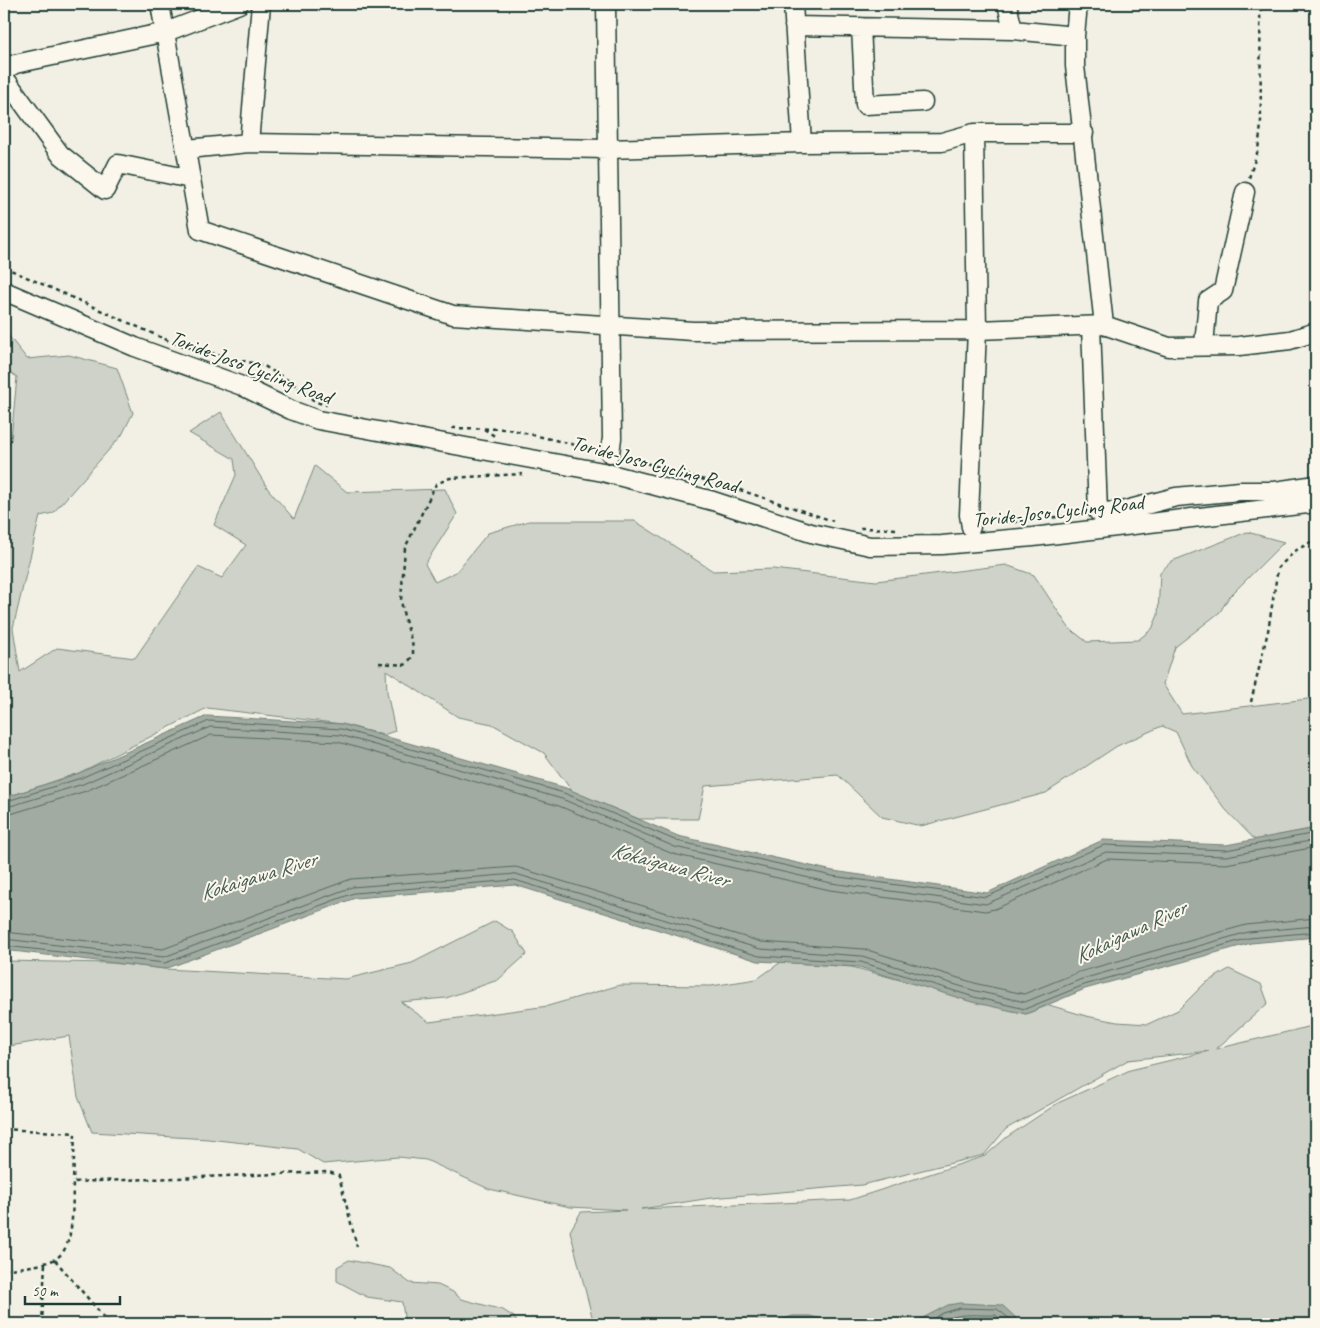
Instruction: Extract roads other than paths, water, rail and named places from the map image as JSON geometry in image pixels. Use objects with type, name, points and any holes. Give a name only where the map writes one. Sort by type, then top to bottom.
[{"type":"street","points":[[160,4],[200,230],[453,314],[610,327],[693,331],[978,330],[1098,326],[1169,347],[1239,346],[1290,340],[1316,332]]},
{"type":"street","points":[[4,70],[15,64],[166,32],[239,4]]},
{"type":"street","points":[[249,143],[261,4]]},
{"type":"street","points":[[606,4],[612,438],[610,453]]},
{"type":"street","points":[[792,4],[802,143]]},
{"type":"street","points":[[1007,4],[1013,30]]},
{"type":"street","points":[[1078,4],[1074,36],[1075,66],[1084,133],[1098,326],[1098,512],[1122,511],[1176,497],[1240,491],[1275,491],[1316,485]]},
{"type":"street","points":[[794,26],[1013,30],[1074,36]]},
{"type":"street","points":[[861,27],[865,105],[923,102]]},
{"type":"street","points":[[4,77],[60,154],[105,190],[118,164],[191,179]]},
{"type":"street","points":[[187,149],[249,143],[608,148],[802,143],[942,142],[974,133],[1084,133]]},
{"type":"street","points":[[971,527],[969,515],[978,330],[974,133]]},
{"type":"street","points":[[1204,345],[1208,302],[1223,291],[1245,192]]},
{"type":"street","name":"Toride-Joso Cycling Road","points":[[4,291],[135,347],[242,386],[291,410],[318,420],[603,472],[713,501],[811,533],[860,545],[906,546],[988,542],[1316,503]]},
{"type":"water","name":"Kokaigawa River","points":[[207,716],[342,724],[566,788],[678,836],[833,871],[987,893],[1103,840],[1226,845],[1316,828],[1316,937],[1251,943],[1085,989],[1026,1014],[972,1002],[859,967],[758,961],[515,885],[355,898],[165,969],[4,950],[4,798],[79,773]]},
{"type":"water","points":[[960,1303],[1002,1305],[1016,1318],[1015,1324],[911,1324],[948,1305]]},
{"type":"water","points":[[793,1316],[810,1316],[840,1324],[773,1324],[776,1321]]}]
